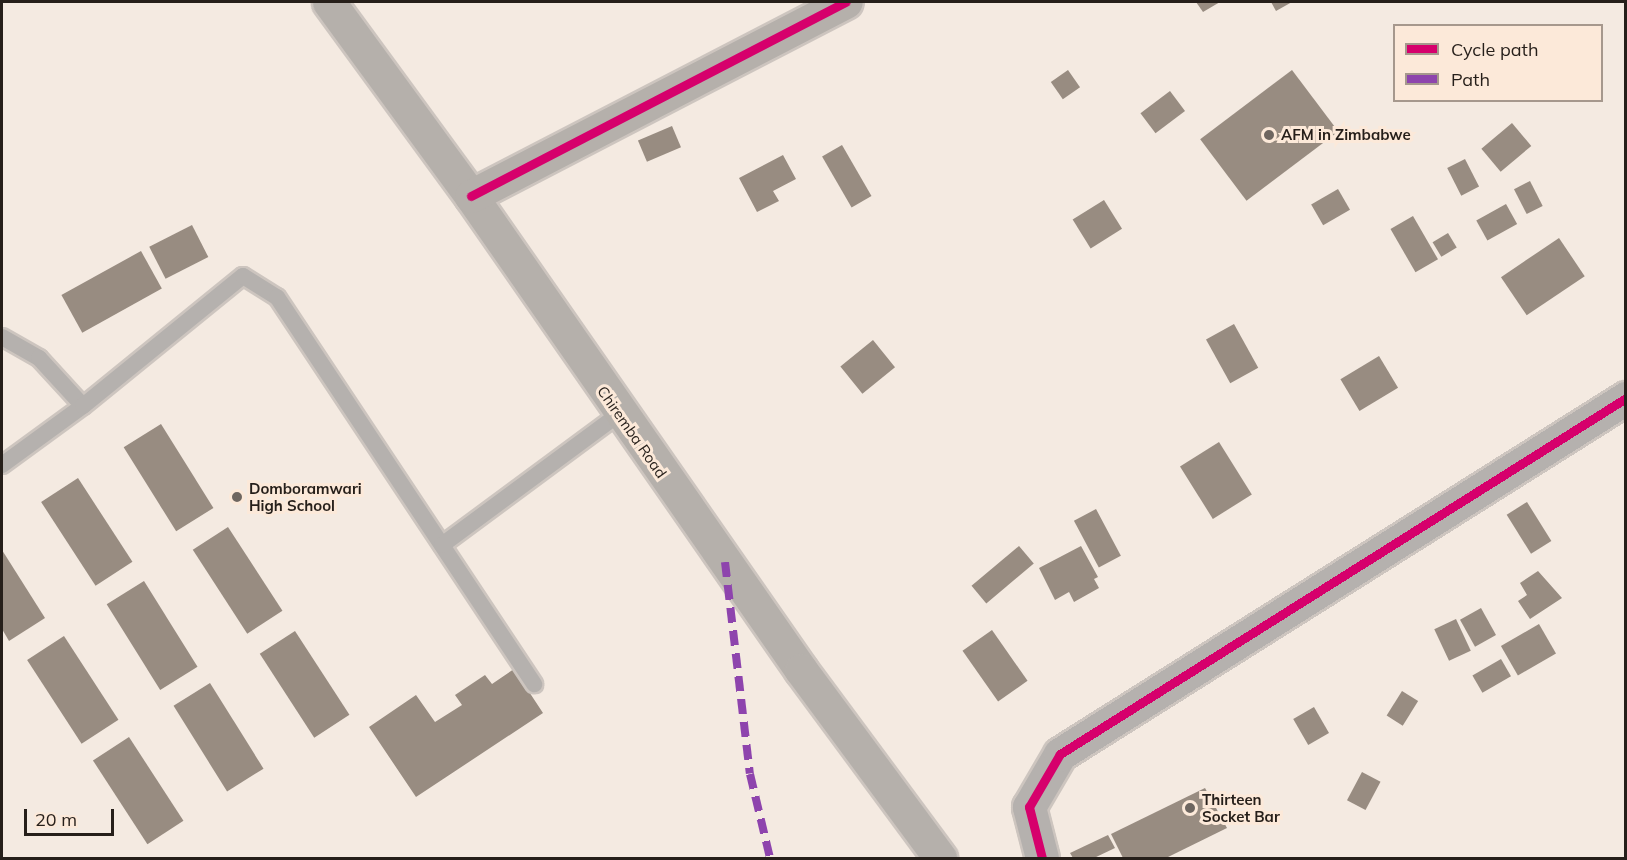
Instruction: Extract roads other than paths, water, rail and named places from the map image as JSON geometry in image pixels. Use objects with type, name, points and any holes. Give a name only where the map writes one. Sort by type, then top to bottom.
[{"type":"main road","name":"Chiremba Road","points":[[329,2],[471,196],[619,414],[940,858]]},
{"type":"main road","points":[[471,196],[846,2]]},
{"type":"street","points":[[1042,858],[1029,807],[1060,754],[1626,398]]},
{"type":"lane","points":[[2,465],[83,406],[243,276],[277,297],[534,684]]},
{"type":"lane","points":[[2,337],[39,358],[83,406]]},
{"type":"lane","points":[[442,545],[619,414]]},
{"type":"place","name":"AFM in Zimbabwe","points":[[1269,135]]},
{"type":"place","name":"Domboramwari High School","points":[[237,497]]},
{"type":"place","name":"Thirteen Socket Bar","points":[[1190,808]]}]
